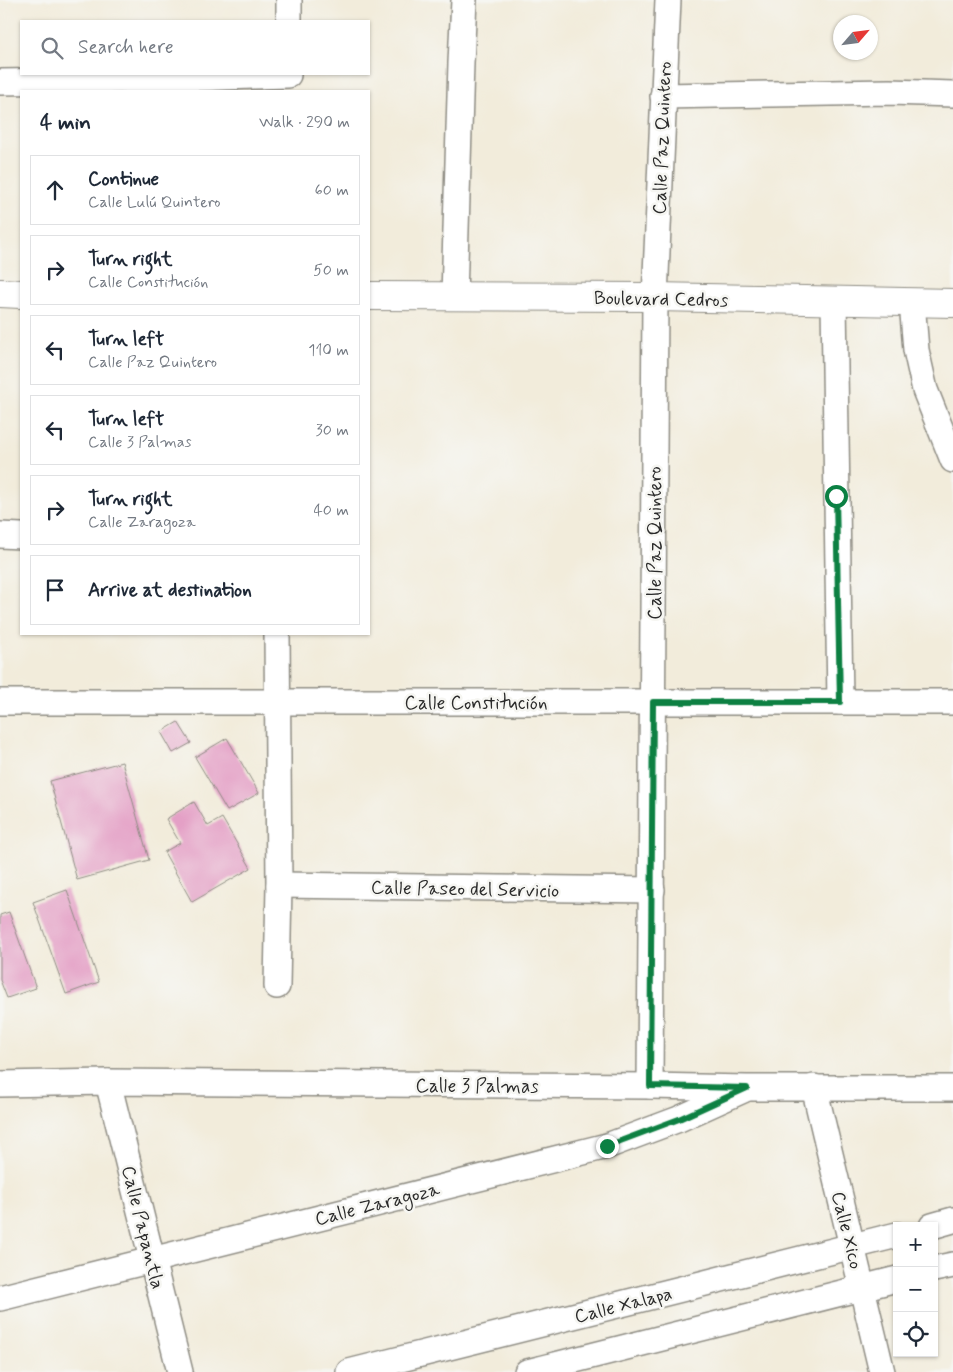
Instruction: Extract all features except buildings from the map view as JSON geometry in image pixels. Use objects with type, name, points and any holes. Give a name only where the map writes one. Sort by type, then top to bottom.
[{"type":"street","points":[[289,0],[289,20]]},
{"type":"street","points":[[454,296],[464,0]]},
{"type":"street","name":"Calle Paz Quintero","points":[[650,1086],[655,297],[668,0]]},
{"type":"street","points":[[0,82],[288,80]]},
{"type":"street","points":[[663,96],[890,92],[953,94]]},
{"type":"street","points":[[0,293],[20,294]]},
{"type":"street","name":"Boulevard Cedros","points":[[370,296],[655,297],[953,303]]},
{"type":"street","points":[[834,301],[840,702]]},
{"type":"street","points":[[912,302],[916,350],[925,390],[953,460]]},
{"type":"street","points":[[0,536],[20,536]]},
{"type":"street","points":[[277,635],[276,702],[279,885],[277,986]]},
{"type":"street","name":"Calle Constitución","points":[[0,702],[953,702]]},
{"type":"street","name":"Calle Paseo del Servicio","points":[[279,885],[652,890]]},
{"type":"street","name":"Calle 3 Palmas","points":[[0,1084],[108,1082],[953,1088]]},
{"type":"street","name":"Calle Papantla","points":[[108,1082],[180,1372]]},
{"type":"street","name":"Calle Xico","points":[[814,1087],[882,1372]]},
{"type":"street","name":"Calle Zaragoza","points":[[0,1298],[152,1258],[607,1146],[679,1119],[747,1088]]},
{"type":"street","points":[[938,1224],[953,1220]]},
{"type":"street","name":"Calle Xalapa","points":[[349,1372],[893,1236]]},
{"type":"street","points":[[938,1268],[953,1265]]},
{"type":"street","points":[[528,1372],[893,1280]]},
{"type":"route","points":[[607,1146],[679,1119],[747,1088],[650,1086],[653,702],[840,702],[836,496]]}]
